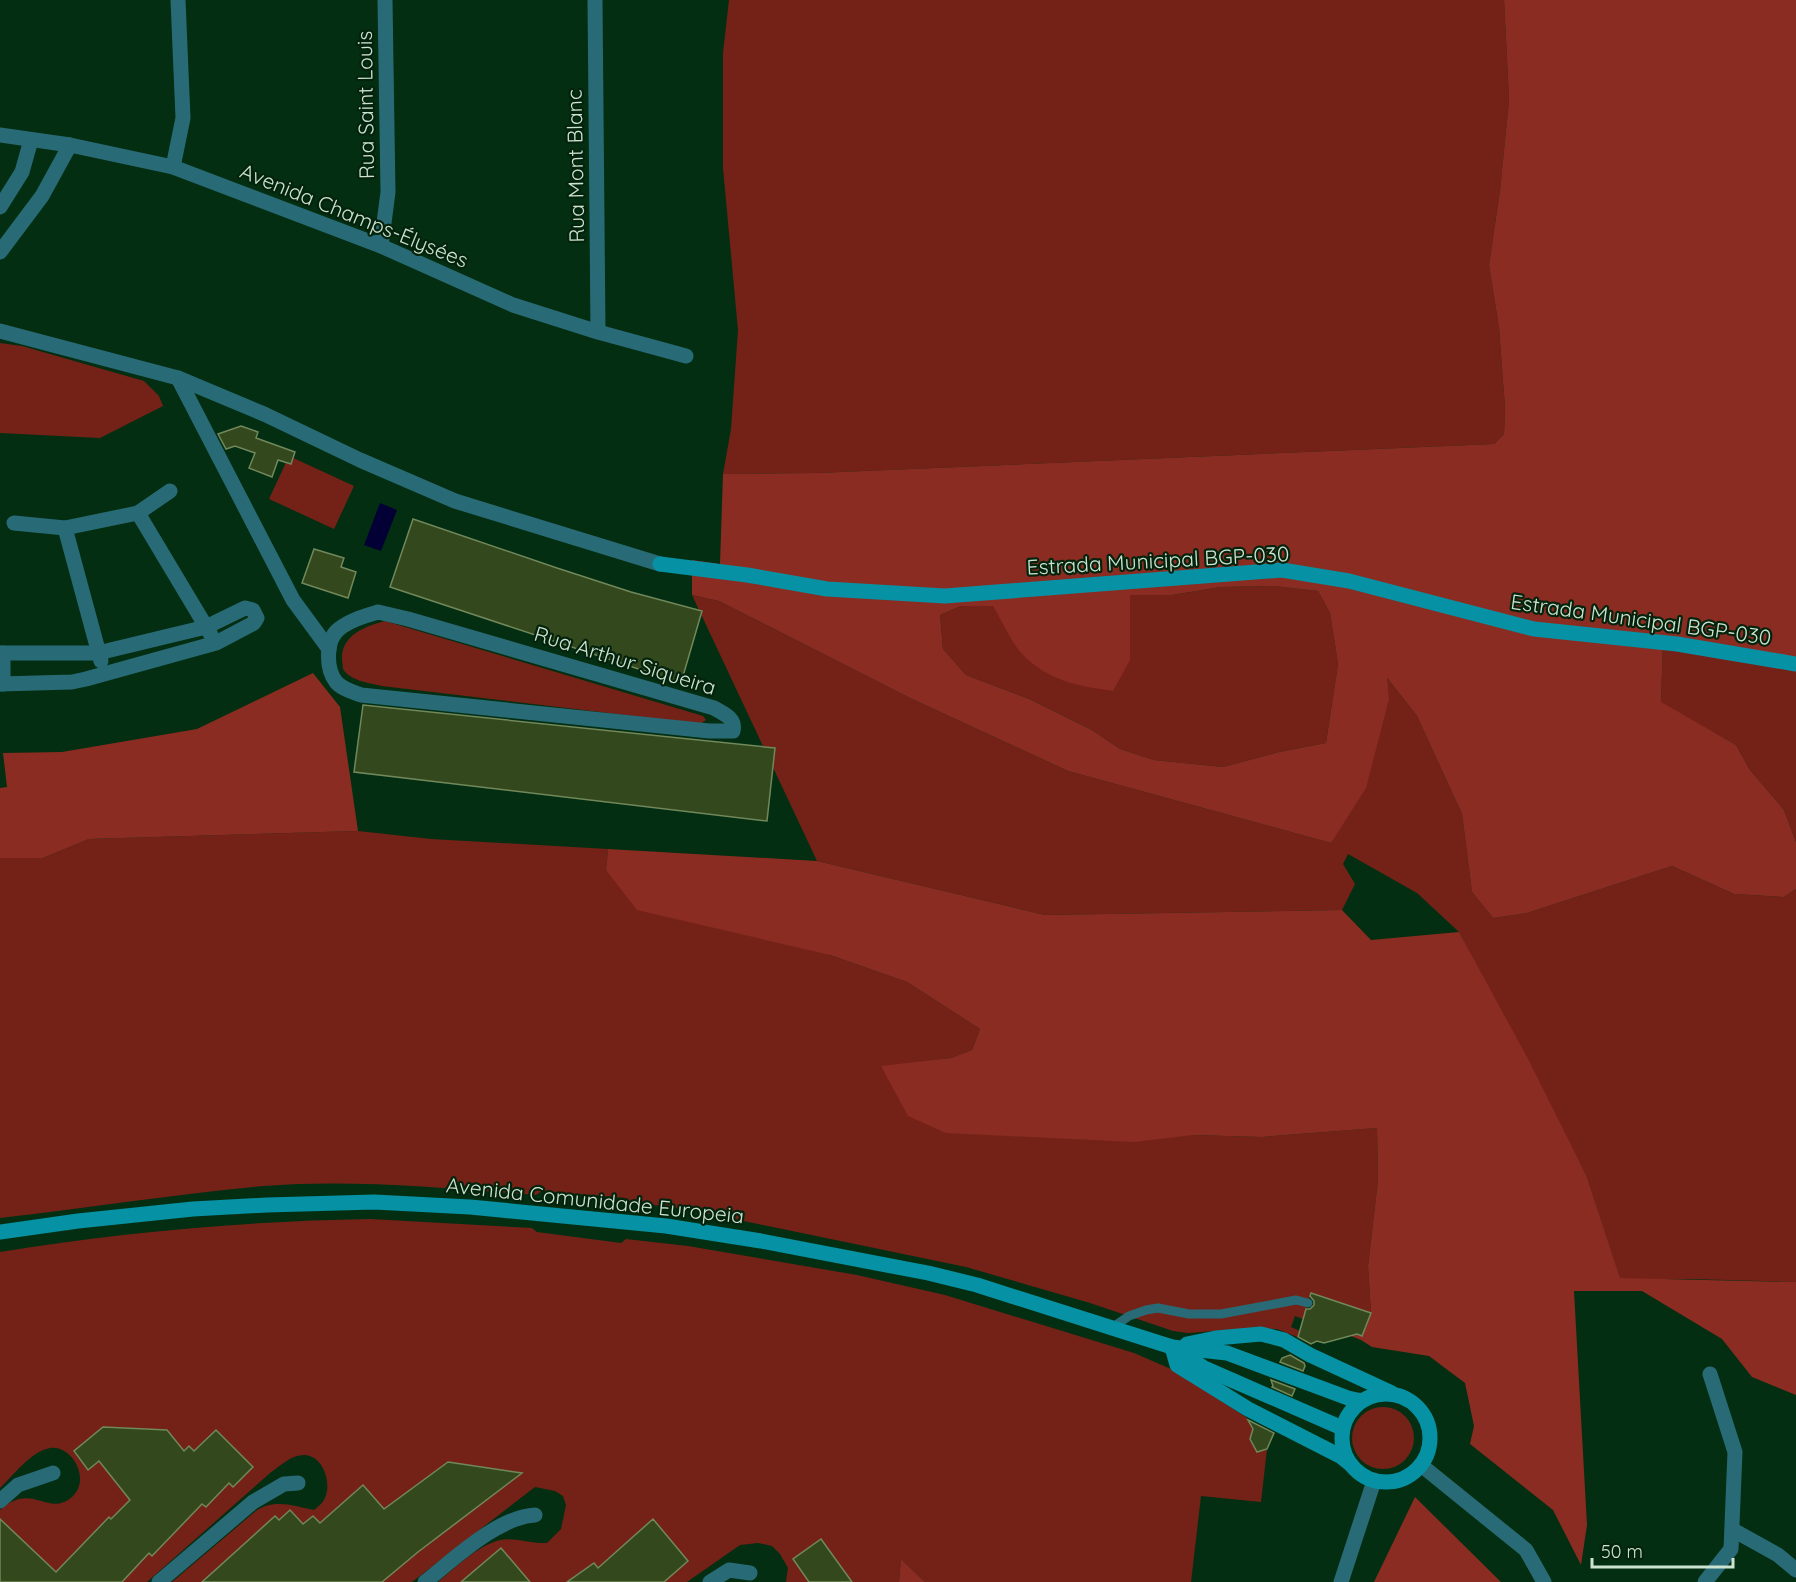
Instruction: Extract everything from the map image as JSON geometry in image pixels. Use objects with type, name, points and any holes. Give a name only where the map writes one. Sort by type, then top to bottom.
[{"type":"street","points":[[173,167],[183,118],[178,0]]},
{"type":"street","name":"Rua Saint Louis","points":[[381,246],[388,192],[385,0]]},
{"type":"street","name":"Rua Mont Blanc","points":[[595,0],[598,332]]},
{"type":"street","name":"Avenida Champs-Élysées","points":[[0,135],[70,145],[173,167],[381,246],[513,304],[598,332],[686,356]]},
{"type":"street","points":[[0,207],[22,172],[30,140]]},
{"type":"street","points":[[0,252],[42,196],[70,145]]},
{"type":"street","points":[[0,331],[11,332],[178,378]]},
{"type":"street","name":"Estrada Municipal BGP-030","points":[[178,378],[264,414],[360,460],[455,501],[660,564],[827,588],[945,596],[1282,570],[1349,581],[1534,629],[1677,644],[1796,664]]},
{"type":"street","name":"Rua Arthur Siqueira","points":[[178,378],[293,600],[329,649],[331,671],[337,683],[361,695],[709,731],[733,731],[734,726],[732,719],[714,708],[420,622],[378,612],[362,616],[337,630],[329,649]]},
{"type":"street","points":[[14,523],[65,528],[138,513],[170,491]]},
{"type":"street","points":[[138,513],[216,643]]},
{"type":"street","points":[[65,528],[104,673]]},
{"type":"street","points":[[245,608],[250,608],[257,615],[257,621],[216,643],[72,682],[2,684],[1,653],[98,653],[206,627],[245,608]]},
{"type":"street","name":"Avenida Comunidade Europeia","points":[[0,1232],[135,1214],[267,1205],[374,1202],[482,1208],[666,1226],[928,1272],[977,1285],[1172,1347],[1227,1353],[1354,1404]]},
{"type":"street","name":"Avenida Comunidade Europeia","points":[[1172,1347],[1233,1336],[1261,1334],[1284,1340],[1310,1355],[1396,1395]]},
{"type":"street","points":[[1204,1368],[1218,1366],[1227,1353],[1233,1336]]},
{"type":"street","points":[[1172,1347],[1177,1365],[1248,1409],[1340,1456],[1362,1475],[1374,1480],[1387,1482],[1400,1480],[1412,1474],[1421,1465],[1430,1437],[1428,1423],[1420,1411],[1410,1401],[1396,1395],[1372,1396],[1354,1404],[1342,1428],[1343,1445],[1353,1467]]},
{"type":"street","name":"Avenida Comunidade Europeia","points":[[1172,1347],[1204,1368],[1342,1428]]},
{"type":"street","points":[[1337,1367],[1354,1404]]},
{"type":"street","points":[[1705,1582],[1731,1549],[1735,1452],[1710,1374]]},
{"type":"street","points":[[1421,1465],[1526,1550],[1544,1582]]},
{"type":"street","points":[[0,1501],[18,1485],[53,1473]]},
{"type":"street","points":[[1341,1582],[1374,1480]]},
{"type":"street","points":[[159,1582],[253,1502],[284,1484],[298,1482]]},
{"type":"street","points":[[425,1582],[499,1525],[523,1515],[535,1515]]},
{"type":"street","points":[[1733,1530],[1778,1555],[1796,1570]]},
{"type":"street","points":[[711,1582],[729,1570],[750,1573]]},
{"type":"lane","points":[[1113,1328],[1129,1316],[1158,1308],[1189,1314],[1221,1314],[1296,1300],[1308,1303]]},
{"type":"shaded area","points":[[729,0],[1504,0],[1509,100],[1500,190],[1489,265],[1499,328],[1505,408],[1504,434],[1494,444],[817,473],[723,474],[731,429],[738,330],[723,168],[723,53]]},
{"type":"shaded area","points":[[1504,0],[1796,0],[1796,657],[1663,642],[1661,702],[1736,745],[1750,770],[1784,810],[1796,842],[1796,889],[1784,897],[1734,894],[1672,866],[1527,913],[1493,918],[1472,892],[1462,814],[1417,716],[1387,678],[1389,699],[1366,788],[1331,843],[1068,771],[910,698],[719,601],[692,595],[692,560],[720,564],[723,474],[817,473],[1494,444],[1504,434],[1505,408],[1499,328],[1489,265],[1500,190],[1509,100]],"holes":[[[1274,586],[1318,591],[1330,613],[1338,664],[1326,743],[1279,752],[1223,767],[1154,760],[1120,749],[1092,730],[1029,699],[966,675],[943,649],[940,615],[961,606],[993,606],[1015,644],[1033,664],[1065,681],[1113,691],[1130,660],[1130,595],[1172,595],[1221,587]]]},
{"type":"shaded area","points":[[0,343],[22,346],[144,381],[159,396],[163,406],[100,438],[0,433]]},
{"type":"shaded area","points":[[289,456],[354,486],[334,529],[269,499]]},
{"type":"shaded area","points":[[380,503],[397,510],[381,551],[364,545]]},
{"type":"shaded area","points":[[1274,586],[1318,591],[1330,613],[1338,664],[1326,743],[1279,752],[1223,767],[1154,760],[1120,749],[1092,730],[1029,699],[966,675],[943,649],[940,615],[961,606],[993,606],[1130,660],[1130,594],[1172,595],[1221,587]]},
{"type":"shaded area","points":[[692,595],[719,601],[910,698],[1068,771],[1331,843],[1386,677],[1417,716],[1462,814],[1472,892],[1493,918],[1527,913],[1672,866],[1734,894],[1784,897],[1796,889],[1796,1282],[1620,1279],[1587,1177],[1459,932],[1417,893],[1348,854],[1343,864],[1355,884],[1342,910],[1045,915],[817,861]]},
{"type":"shaded area","points":[[385,621],[703,716],[706,720],[700,724],[382,686],[350,676],[343,669],[342,659],[346,644],[356,633]]},
{"type":"shaded area","points":[[1663,641],[1796,657],[1796,842],[1784,810],[1750,770],[1736,745],[1661,703]]},
{"type":"shaded area","points":[[313,673],[340,707],[358,831],[89,839],[43,858],[0,858],[0,788],[7,787],[3,753],[62,752],[197,729]]},
{"type":"shaded area","points":[[358,831],[431,839],[608,849],[606,870],[907,982],[980,1029],[972,1050],[951,1058],[881,1067],[1193,1135],[1262,1137],[1377,1128],[1378,1180],[1368,1266],[1371,1313],[1311,1293],[1303,1319],[1295,1316],[1291,1327],[1300,1331],[1297,1337],[1277,1329],[1254,1328],[1188,1333],[1173,1331],[1090,1303],[966,1267],[686,1209],[630,1202],[626,1198],[542,1191],[536,1195],[400,1185],[297,1184],[197,1193],[0,1218],[0,858],[43,858],[89,839]]},
{"type":"shaded area","points":[[608,849],[817,861],[1045,915],[1342,910],[1371,940],[1459,932],[1527,1057],[1587,1177],[1620,1278],[1796,1282],[1796,1395],[1752,1377],[1722,1339],[1642,1291],[1574,1291],[1587,1525],[1581,1565],[1553,1510],[1470,1444],[1474,1426],[1465,1383],[1429,1356],[1372,1347],[1361,1340],[1303,1319],[1305,1314],[1350,1326],[1349,1331],[1362,1336],[1371,1313],[1368,1266],[1378,1180],[1377,1128],[1262,1137],[1193,1135],[1134,1142],[946,1133],[908,1116],[881,1066],[951,1058],[972,1050],[980,1029],[907,982],[830,955],[637,910],[606,870]]},
{"type":"shaded area","points":[[371,1219],[532,1228],[537,1232],[621,1243],[626,1239],[688,1246],[857,1275],[945,1295],[1134,1353],[1171,1369],[1246,1417],[1253,1429],[1250,1439],[1257,1452],[1267,1449],[1261,1502],[1201,1496],[1191,1582],[925,1582],[901,1559],[899,1582],[786,1582],[788,1568],[780,1554],[772,1546],[758,1543],[740,1545],[687,1582],[438,1582],[467,1558],[491,1543],[505,1539],[547,1543],[561,1529],[566,1505],[563,1496],[555,1491],[535,1487],[412,1582],[172,1582],[257,1510],[278,1504],[314,1510],[320,1505],[327,1489],[324,1469],[316,1459],[299,1455],[270,1473],[147,1582],[0,1582],[0,1510],[22,1499],[55,1504],[63,1502],[78,1490],[80,1481],[76,1464],[71,1457],[58,1448],[50,1448],[29,1459],[0,1488],[0,1252],[185,1229],[278,1222]]},
{"type":"shaded area","points":[[1383,1407],[1395,1409],[1405,1416],[1412,1426],[1414,1438],[1412,1450],[1405,1460],[1395,1467],[1383,1469],[1371,1467],[1361,1460],[1354,1450],[1352,1438],[1354,1426],[1361,1416],[1371,1409]]},
{"type":"shaded area","points":[[1415,1497],[1501,1582],[1374,1582]]},
{"type":"shaded area","points":[[901,1559],[925,1582],[899,1582]]},
{"type":"building","points":[[241,426],[258,432],[256,438],[295,452],[291,464],[278,460],[272,477],[249,468],[255,453],[235,446],[226,449],[218,434]]},
{"type":"building","points":[[413,519],[631,592],[702,611],[681,683],[390,587]]},
{"type":"building","points":[[314,549],[344,558],[341,567],[356,572],[348,598],[302,583]]},
{"type":"building","points":[[363,705],[775,748],[767,821],[354,772]]},
{"type":"building","points":[[1311,1293],[1371,1313],[1362,1336],[1357,1334],[1311,1344],[1298,1337],[1306,1309],[1314,1305]]},
{"type":"building","points":[[1290,1355],[1304,1363],[1303,1371],[1280,1362],[1282,1358]]},
{"type":"building","points":[[1271,1380],[1295,1389],[1292,1396],[1272,1387]]},
{"type":"building","points":[[1248,1420],[1274,1433],[1267,1449],[1257,1452],[1250,1439],[1253,1429]]},
{"type":"building","points":[[103,1427],[167,1430],[184,1451],[189,1446],[194,1451],[216,1430],[253,1467],[233,1487],[229,1483],[206,1507],[202,1504],[152,1556],[149,1553],[122,1582],[0,1582],[0,1519],[56,1572],[109,1517],[111,1519],[130,1500],[99,1461],[88,1470],[74,1451]]},
{"type":"building","points":[[448,1462],[522,1473],[382,1582],[202,1582],[275,1516],[279,1520],[290,1510],[303,1524],[313,1516],[320,1523],[363,1485],[384,1509]]},
{"type":"building","points":[[653,1519],[688,1561],[664,1582],[567,1582],[594,1563],[598,1568]]},
{"type":"building","points":[[821,1539],[852,1582],[809,1582],[793,1559]]},
{"type":"building","points":[[501,1548],[530,1582],[461,1582]]}]
